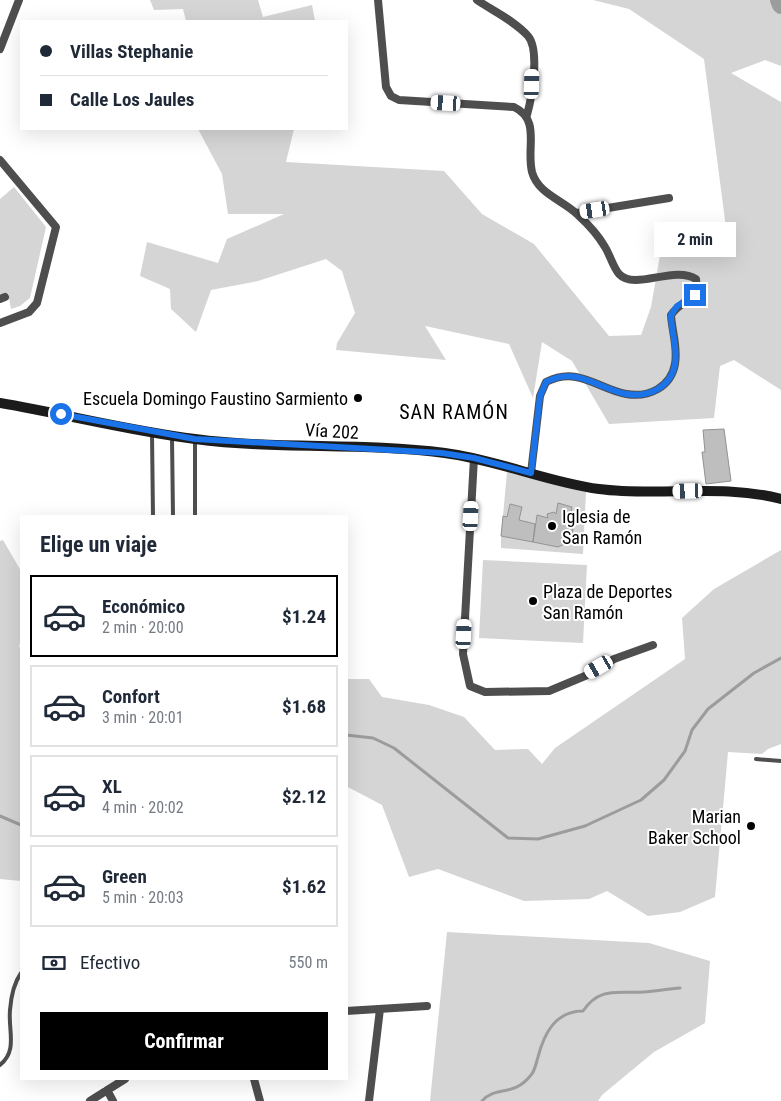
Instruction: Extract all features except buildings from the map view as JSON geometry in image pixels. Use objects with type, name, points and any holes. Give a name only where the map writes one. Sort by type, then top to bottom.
[{"type":"main road","name":"Vía 202","points":[[0,403],[195,439],[432,452],[474,458],[566,484],[601,489],[652,493],[724,490],[757,492],[781,499]]},
{"type":"street","points":[[0,50],[19,0]]},
{"type":"street","points":[[378,0],[386,87],[391,96],[399,100],[514,107],[527,115]]},
{"type":"street","points":[[477,0],[527,35],[533,45],[532,97],[527,115],[530,123],[532,172],[540,188],[577,213],[595,231],[619,274],[627,279],[638,280],[665,275],[689,275],[696,279],[698,289],[695,295],[677,306],[671,315],[677,350],[675,364],[667,384],[657,390],[626,394],[574,376],[557,377],[546,382],[540,396],[531,473]]},
{"type":"street","points":[[0,160],[56,227],[37,304],[29,312],[0,323]]},
{"type":"street","points":[[577,213],[669,198]]},
{"type":"street","points":[[474,458],[463,654],[470,686],[485,692],[549,691],[585,676],[614,659],[653,644]]},
{"type":"street","points":[[348,1011],[427,1006]]},
{"type":"street","points":[[369,1101],[380,1009]]},
{"type":"street","points":[[90,1101],[123,1080]]},
{"type":"street","points":[[254,1080],[260,1101]]},
{"type":"street","points":[[107,1090],[113,1101]]},
{"type":"lane","points":[[152,432],[153,515]]},
{"type":"lane","points":[[172,435],[173,515]]},
{"type":"lane","points":[[195,439],[195,515]]},
{"type":"lane","points":[[756,759],[781,761]]},
{"type":"lane","points":[[0,1065],[7,1059],[10,1052],[10,1010],[16,981],[20,975]]},
{"type":"shaded area","points":[[150,0],[258,0],[263,17],[312,5],[315,20],[186,20],[183,9],[154,10]]},
{"type":"shaded area","points":[[593,0],[781,0],[781,66],[765,60],[731,73],[781,102],[781,390],[734,360],[720,366],[714,418],[609,424],[572,361],[542,342],[533,398],[509,344],[425,326],[446,360],[336,350],[337,343],[355,313],[342,271],[326,259],[258,281],[211,290],[196,332],[171,309],[170,289],[140,276],[147,242],[218,263],[227,239],[284,214],[228,214],[222,174],[199,130],[294,130],[286,162],[444,171],[482,214],[534,244],[609,336],[641,335],[651,307],[660,255],[726,228],[704,59],[629,9]]},
{"type":"shaded area","points":[[14,187],[46,227],[30,298],[20,306],[11,309],[8,293],[0,296],[0,199]]},
{"type":"shaded area","points":[[507,472],[586,492],[583,554],[501,548],[501,536],[558,547],[571,541],[573,529],[568,528],[572,507],[559,504],[556,514],[554,512],[547,514],[548,518],[537,515],[535,524],[519,520],[522,507],[510,504],[507,517],[503,516]]},
{"type":"shaded area","points":[[3,540],[20,569],[20,881],[0,879],[0,541]]},
{"type":"shaded area","points":[[781,550],[781,744],[768,749],[762,754],[728,752],[715,897],[680,912],[648,916],[607,891],[589,899],[524,901],[438,869],[409,877],[382,805],[348,787],[348,679],[369,679],[382,697],[429,705],[464,717],[495,750],[528,749],[542,764],[555,748],[685,659],[682,618],[714,589]]},
{"type":"shaded area","name":"Plaza de Deportes San Ramón","points":[[483,560],[587,565],[583,643],[479,638]]},
{"type":"shaded area","points":[[447,932],[649,943],[710,961],[705,1023],[654,1052],[602,1095],[598,1101],[430,1101]]},
{"type":"waterway","points":[[779,0],[781,5]]},
{"type":"waterway","points":[[348,735],[373,738],[394,748],[508,838],[538,839],[585,826],[641,800],[664,780],[685,751],[692,730],[708,709],[754,673],[781,658]]},
{"type":"waterway","points":[[0,816],[20,825]]},
{"type":"waterway","points":[[482,1101],[493,1093],[518,1087],[531,1075],[547,1032],[558,1019],[565,1015],[583,1011],[596,998],[610,993],[680,988]]},
{"type":"place","name":"Escuela Domingo Faustino Sarmiento","points":[[358,398]]},
{"type":"place","name":"Iglesia de San Ramón","points":[[552,526]]},
{"type":"place","name":"Plaza de Deportes San Ramón","points":[[533,601]]},
{"type":"place","name":"Marian Baker School","points":[[751,826]]},
{"type":"district","name":"SAN RAMÓN","points":[[454,412]]},
{"type":"route","points":[[61,414],[195,439],[442,453],[474,458],[531,473],[540,396],[546,382],[557,377],[574,376],[626,394],[640,394],[657,390],[667,384],[675,364],[677,350],[671,326],[671,315],[677,306],[695,295]]}]
